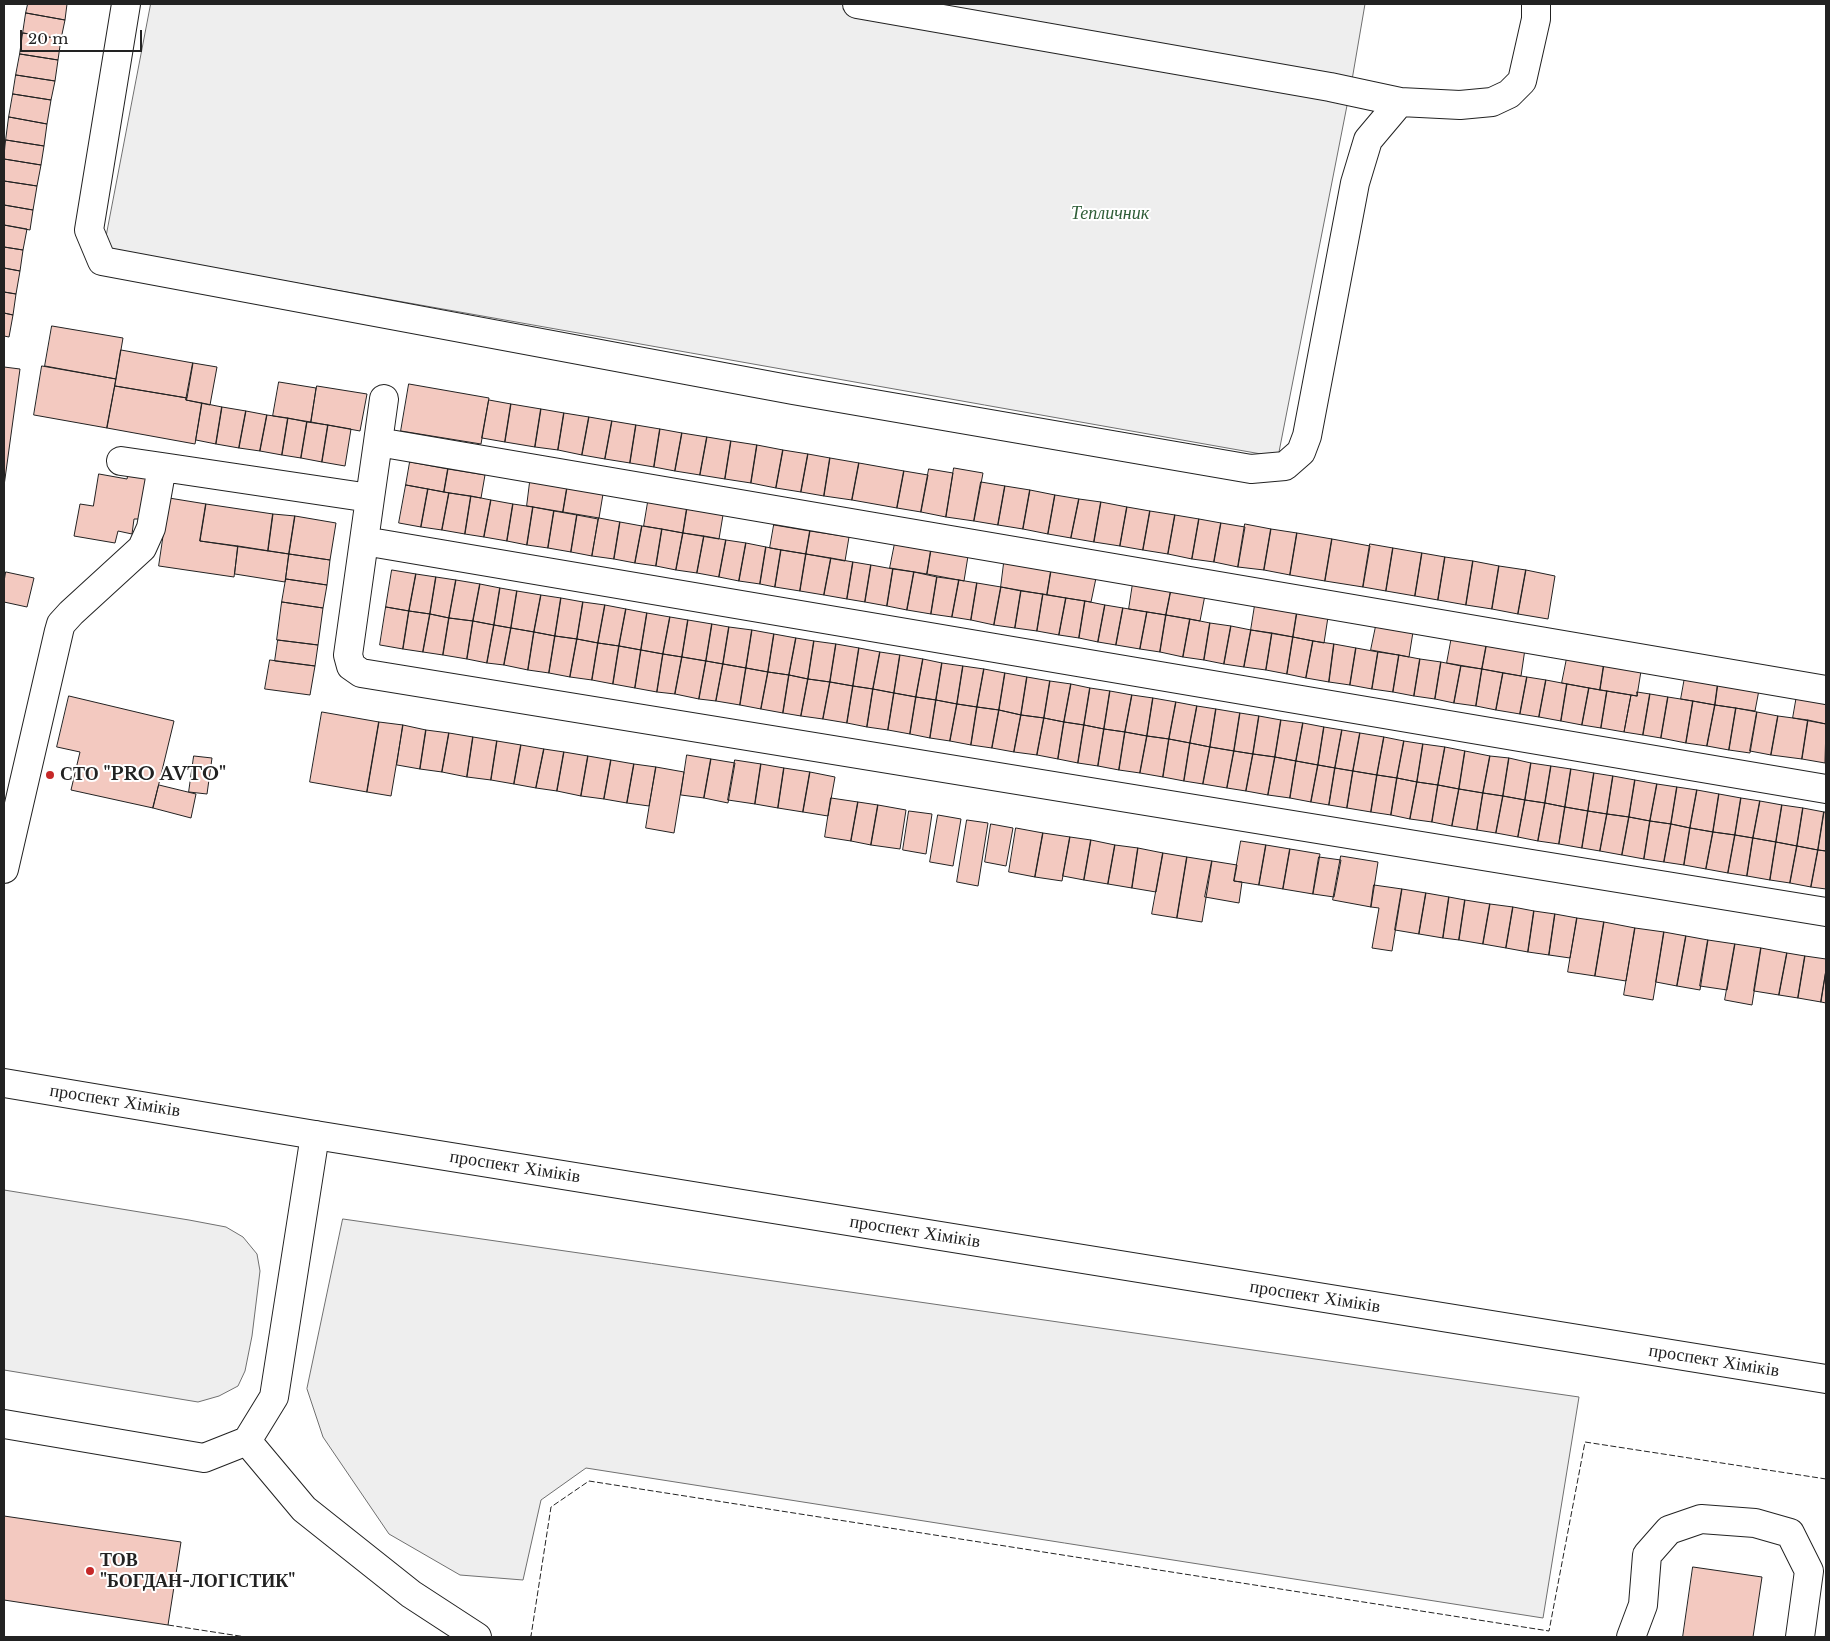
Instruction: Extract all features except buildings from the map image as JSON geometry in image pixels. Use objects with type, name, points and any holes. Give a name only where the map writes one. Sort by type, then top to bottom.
[{"type":"main road","points":[[126,4],[89,230],[102,261],[793,390],[1251,469],[1285,466],[1301,452],[1306,436],[1355,183],[1368,140],[1400,102]]},
{"type":"main road","points":[[857,4],[1310,84],[1400,102],[1460,105],[1492,102],[1509,94],[1522,81],[1536,19],[1536,4]]},
{"type":"main road","points":[[384,399],[348,654],[351,666],[362,673],[1826,912]]},
{"type":"main road","points":[[378,442],[1826,690]]},
{"type":"main road","points":[[121,461],[370,498]]},
{"type":"main road","points":[[4,869],[61,624],[142,548],[151,528],[162,467]]},
{"type":"main road","points":[[364,541],[1826,789]]},
{"type":"main road","name":"проспект Хіміків","points":[[4,1083],[1826,1379]]},
{"type":"main road","points":[[4,1424],[204,1458],[248,1441],[274,1397],[315,1135]]},
{"type":"main road","points":[[248,1441],[304,1509],[411,1594],[477,1637]]},
{"type":"main road","points":[[1631,1637],[1643,1605],[1646,1555],[1669,1530],[1701,1519],[1755,1523],[1790,1534],[1809,1571],[1800,1637]]},
{"type":"green space","name":"Тепличник","points":[[151,4],[1365,4],[1352,80],[1278,457],[104,249]]},
{"type":"green space","points":[[4,1190],[226,1227],[243,1237],[257,1254],[260,1271],[252,1336],[245,1371],[238,1386],[219,1396],[198,1402],[4,1370]]},
{"type":"green space","points":[[343,1219],[1579,1397],[1543,1618],[586,1468],[541,1500],[523,1580],[460,1575],[389,1534],[323,1437],[307,1389]]},
{"type":"fence","points":[[529,1637],[531,1636],[551,1507],[589,1481],[1549,1631],[1585,1442],[1826,1479]]},
{"type":"fence","points":[[168,1625],[246,1637]]},
{"type":"place","name":"СТО \"PRO AVTO\"","points":[[50,775]]},
{"type":"place","name":"ТОВ \"БОГДАН-ЛОГІСТИК\"","points":[[90,1571]]}]
